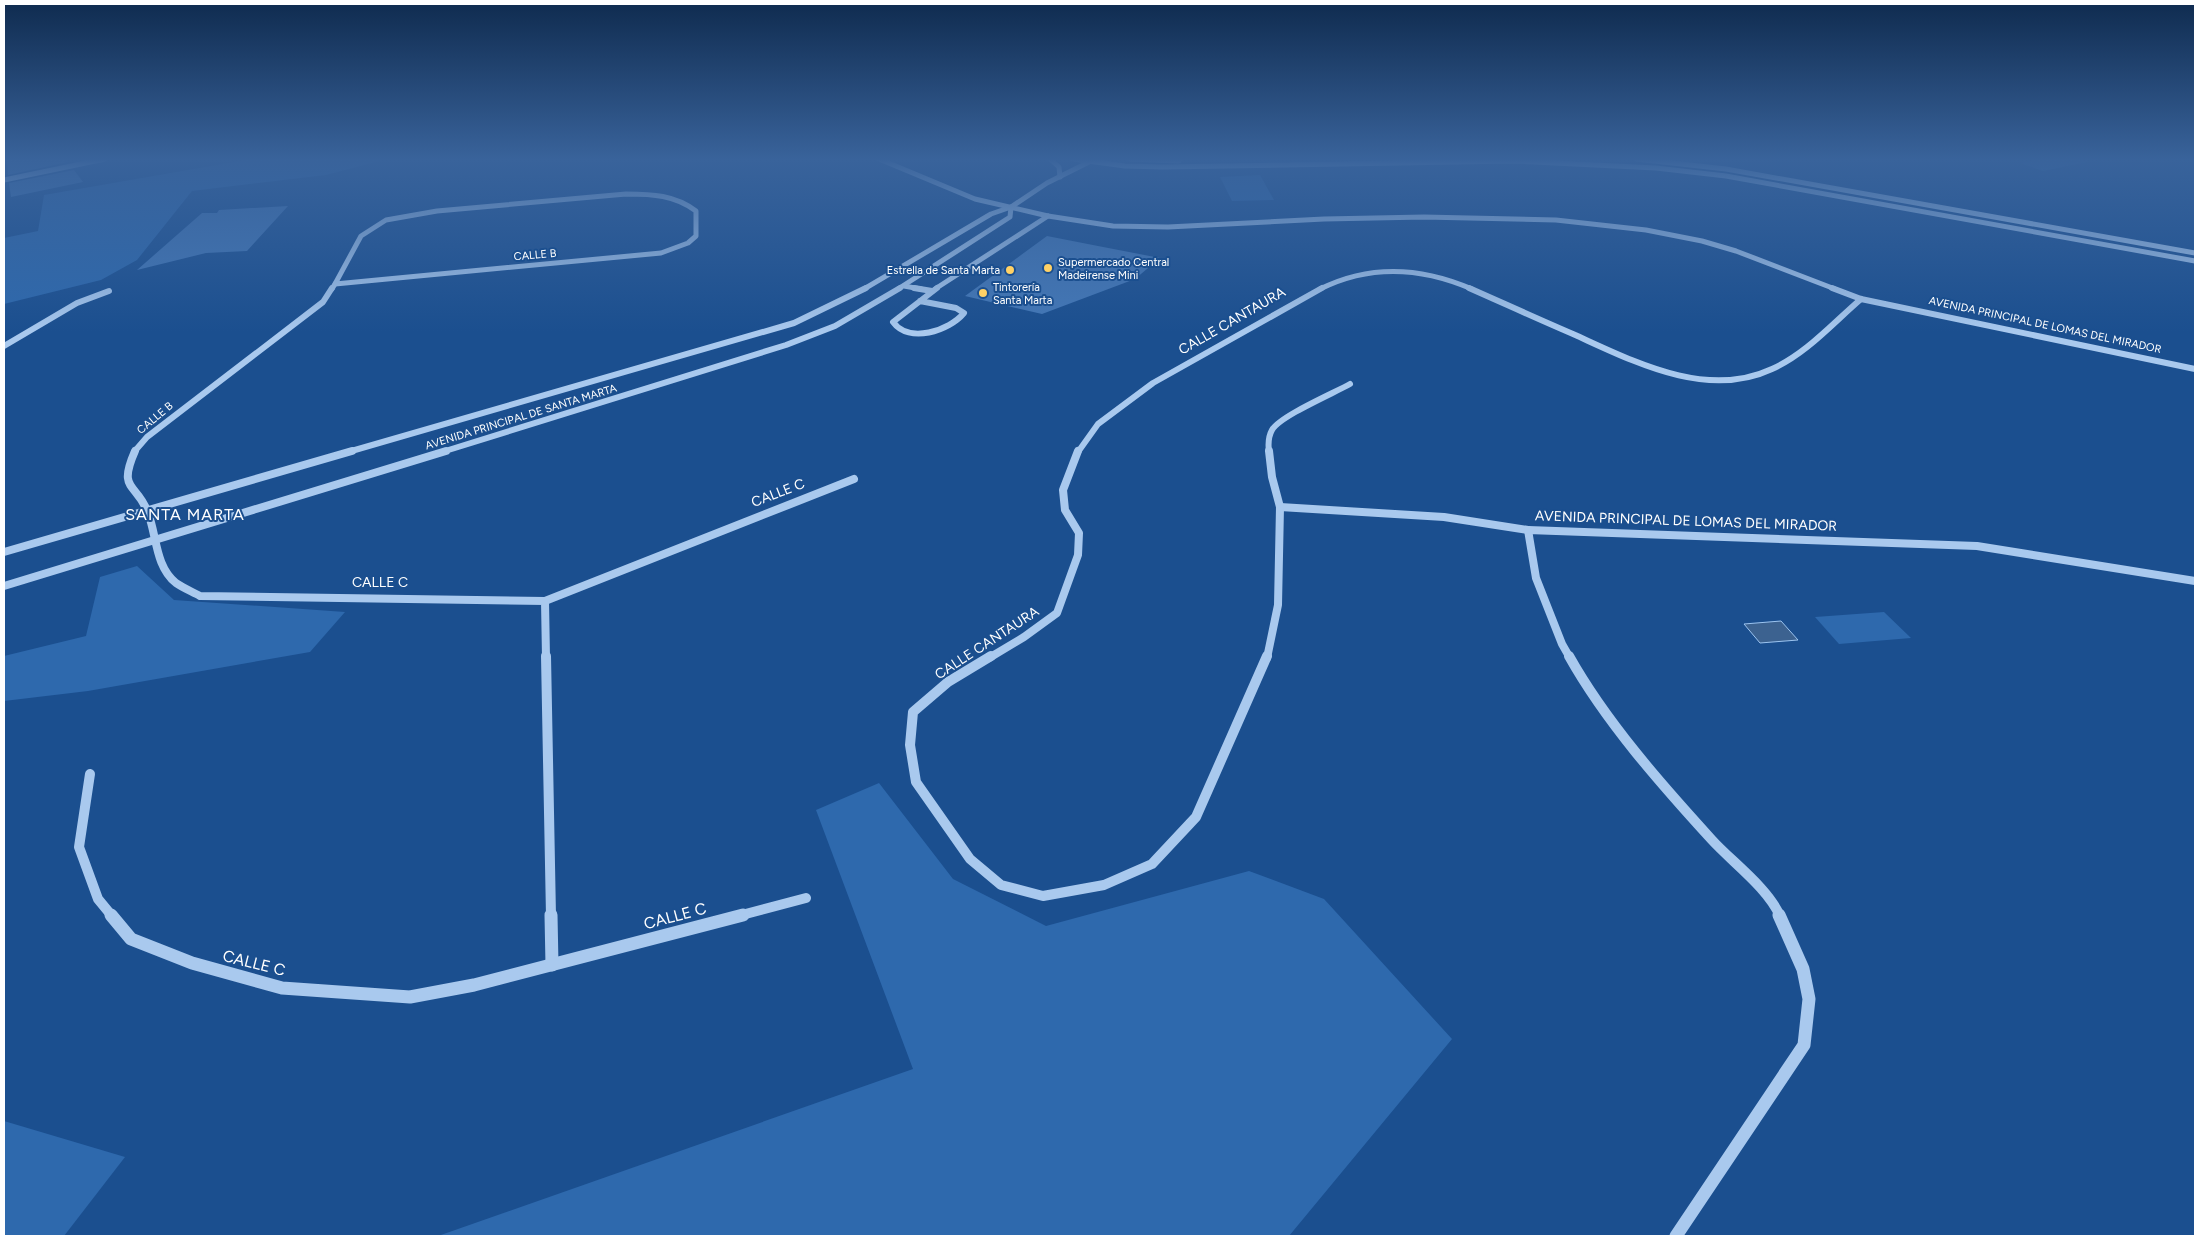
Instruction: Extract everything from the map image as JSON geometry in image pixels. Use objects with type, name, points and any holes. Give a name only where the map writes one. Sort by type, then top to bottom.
[{"type":"street","name":"CALLE B","points":[[148,511],[128,482],[127,468],[135,451],[171,417],[323,302],[361,236],[375,225],[398,217]]},
{"type":"street","name":"CALLE B","points":[[335,284],[661,253],[688,243],[696,236],[696,217]]},
{"type":"street","name":"AVENIDA PRINCIPAL DE SANTA MARTA","points":[[4,552],[794,323],[849,298],[986,217]]},
{"type":"street","name":"AVENIDA PRINCIPAL DE SANTA MARTA","points":[[4,586],[786,345],[835,326],[904,286],[1010,217]]},
{"type":"street","points":[[920,301],[956,308],[964,313],[961,318],[949,326],[929,332],[912,333],[897,328],[893,322],[932,291],[1047,217]]},
{"type":"street","name":"AVENIDA PRINCIPAL DE LOMAS DEL MIRADOR","points":[[1054,217],[1140,228],[1424,218],[1500,218],[1602,224],[1702,241],[1768,262],[1861,299],[2195,369]]},
{"type":"street","points":[[1951,217],[2195,261]]},
{"type":"street","points":[[1993,217],[2195,253]]},
{"type":"street","name":"CALLE CANTAURA","points":[[1350,384],[1287,417],[1273,428],[1268,441],[1272,477],[1280,506],[1278,605],[1270,652],[1196,817],[1152,864],[1104,885],[1043,896],[1001,885],[970,859],[916,782],[910,745],[914,712],[948,682],[1024,637],[1057,613],[1078,555],[1080,533],[1065,510],[1063,490],[1080,448],[1098,424],[1153,382],[1292,303],[1342,278],[1367,272],[1404,272],[1440,277],[1460,284],[1648,367],[1677,376],[1705,379],[1733,379],[1771,371],[1788,361],[1861,299]]},
{"type":"street","points":[[904,286],[932,291]]},
{"type":"street","points":[[4,346],[77,303],[109,291]]},
{"type":"street","name":"CALLE C","points":[[148,511],[162,566],[176,583],[200,596],[545,601],[854,479]]},
{"type":"street","points":[[1280,506],[1444,518],[1528,530]]},
{"type":"street","name":"AVENIDA PRINCIPAL DE LOMAS DEL MIRADOR","points":[[1676,1236],[1804,1045],[1809,999],[1803,969],[1777,909],[1754,881],[1712,840],[1627,740],[1588,690],[1562,644],[1536,578],[1528,530],[1977,546],[2195,581]]},
{"type":"street","points":[[545,601],[552,965]]},
{"type":"street","name":"CALLE C","points":[[90,774],[79,847],[98,899],[131,939],[192,964],[282,988],[410,997],[474,985],[806,898]]},
{"type":"shaded area","points":[[40,217],[171,217],[137,260],[101,280],[4,304],[4,238],[38,231]]},
{"type":"shaded area","points":[[137,566],[174,600],[345,612],[310,652],[88,691],[4,701],[4,656],[86,636],[100,577]]},
{"type":"shaded area","points":[[1884,612],[1911,638],[1839,644],[1815,617]]},
{"type":"shaded area","points":[[1781,621],[1798,640],[1760,643],[1744,624]]},
{"type":"shaded area","points":[[879,783],[953,879],[1046,926],[1249,871],[1324,899],[1452,1039],[1289,1236],[438,1236],[913,1069],[816,810]]},
{"type":"shaded area","points":[[4,1121],[125,1157],[64,1236],[4,1236]]},
{"type":"building","points":[[198,217],[278,217],[247,251],[206,253],[137,270]]},
{"type":"building","points":[[1047,236],[1160,258],[1135,279],[1042,314],[965,296]]},
{"type":"place","name":"Supermercado Central Madeirense Mini","points":[[1048,268]]},
{"type":"place","name":"Estrella de Santa Marta","points":[[1010,270]]},
{"type":"place","name":"Tintorería Santa Marta","points":[[983,293]]},
{"type":"district","name":"SANTA MARTA","points":[[185,514]]}]
